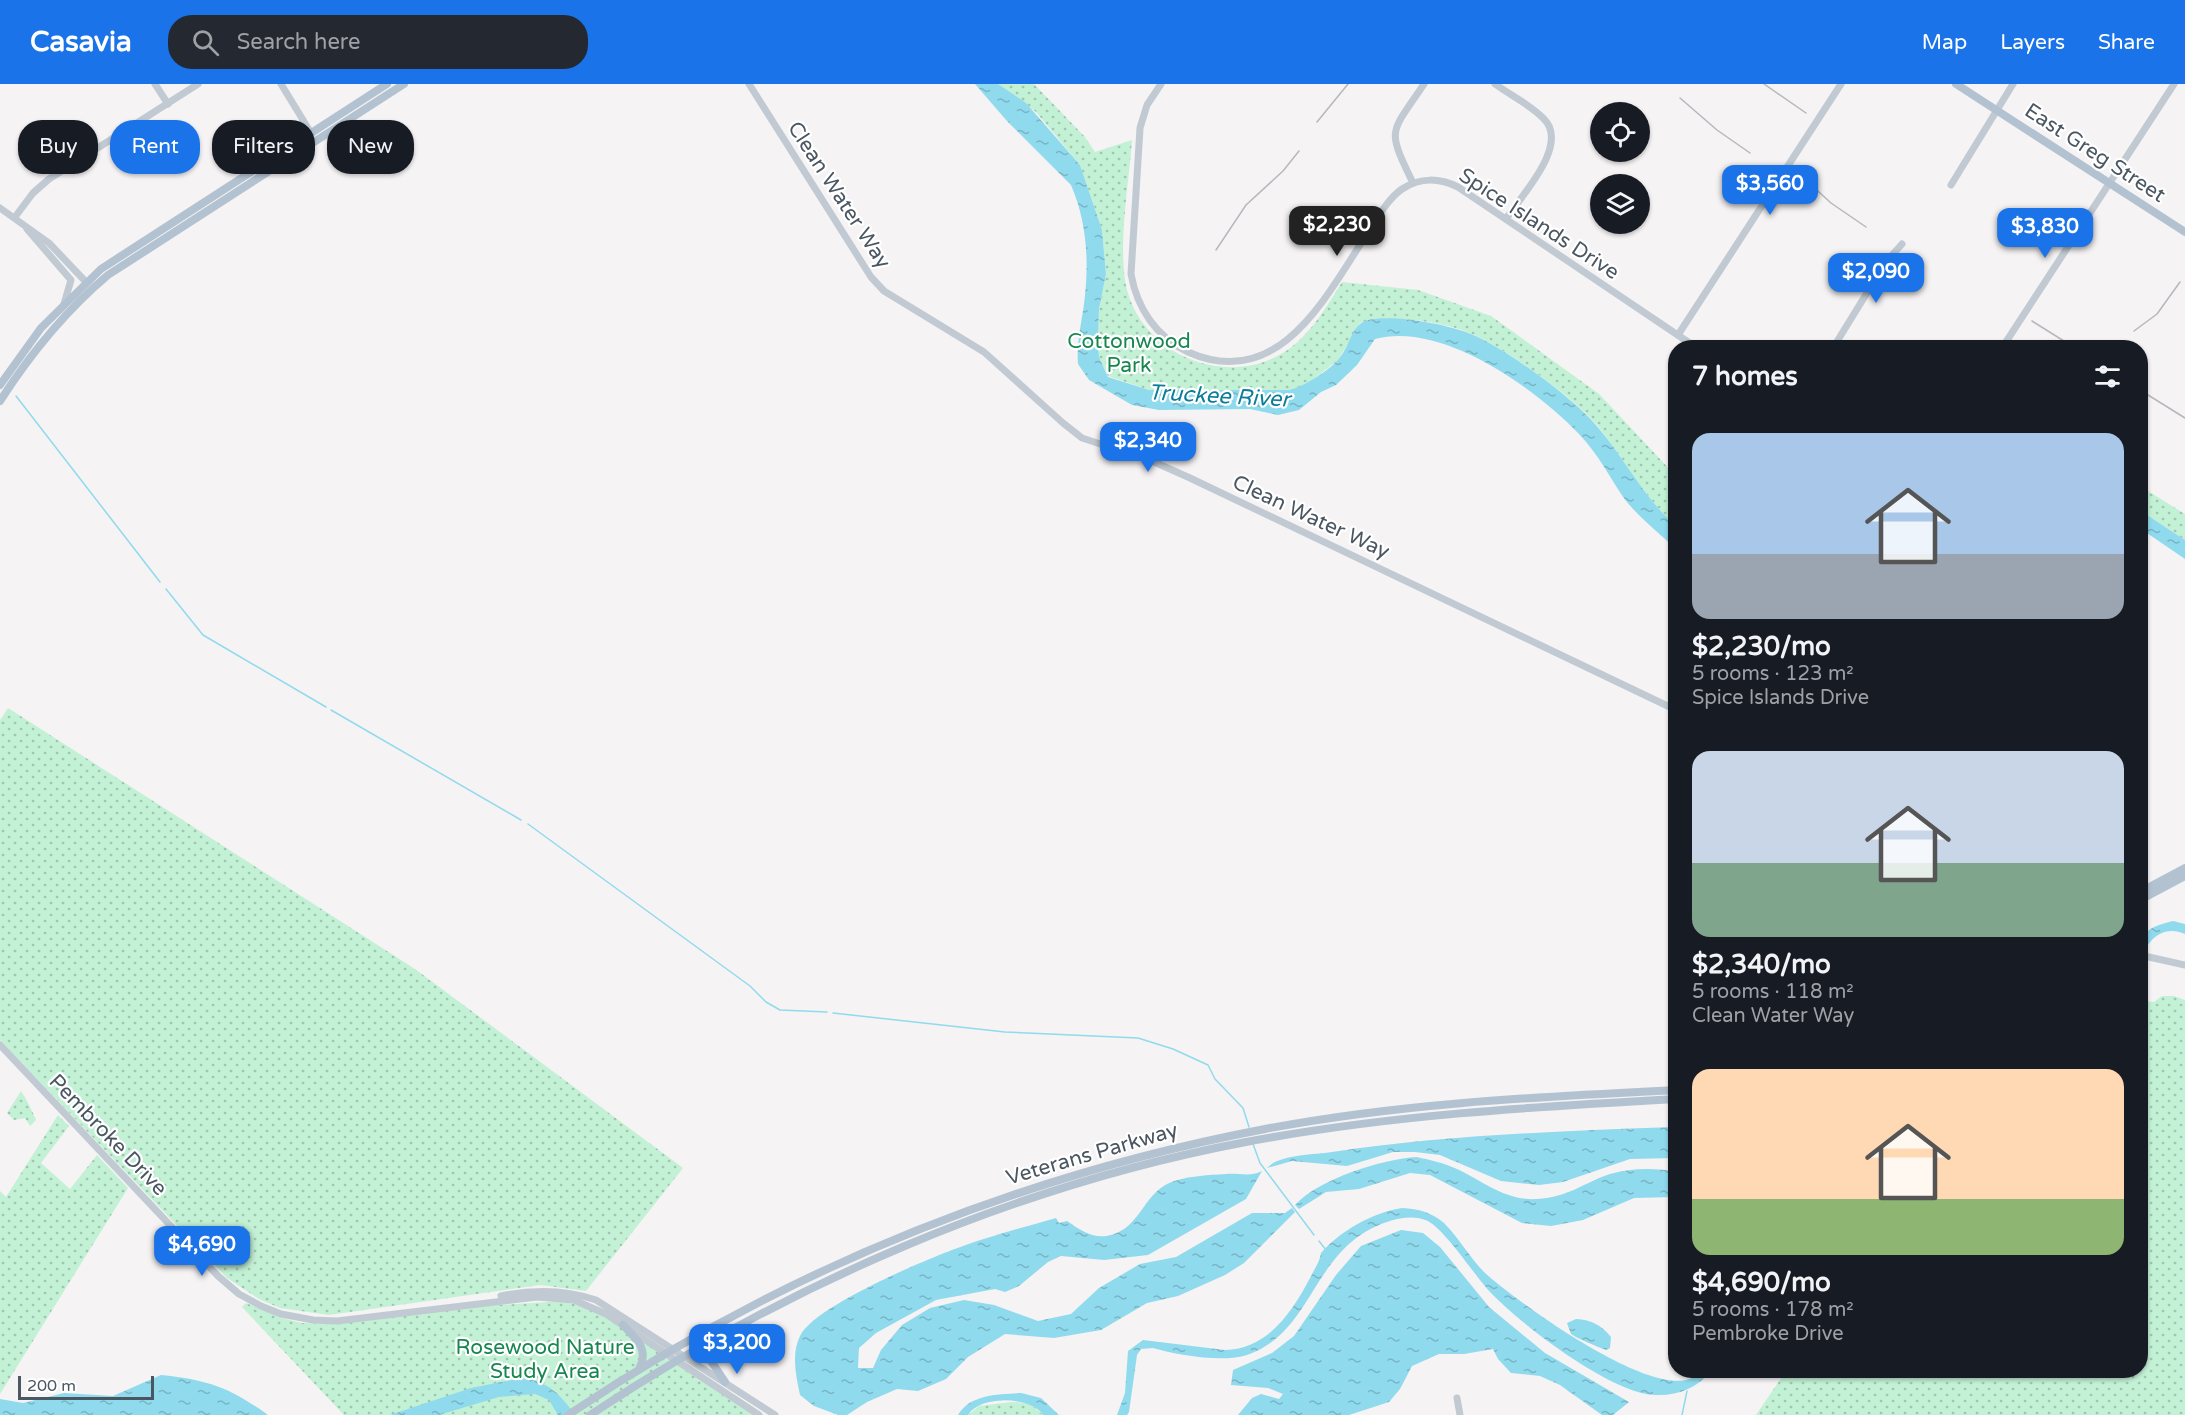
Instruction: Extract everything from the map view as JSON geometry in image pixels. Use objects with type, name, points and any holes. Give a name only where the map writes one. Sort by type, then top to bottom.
[{"type":"main road","points":[[315,130],[387,84]]},
{"type":"main road","points":[[315,141],[404,84]]},
{"type":"main road","name":"East Greg Street","points":[[1956,84],[2185,231]]},
{"type":"main road","points":[[0,400],[86,282],[136,245],[247,174]]},
{"type":"main road","points":[[0,385],[30,340],[67,306],[126,261],[263,174]]},
{"type":"main road","points":[[2148,888],[2185,868]]},
{"type":"main road","points":[[2148,896],[2185,876]]},
{"type":"main road","name":"Veterans Parkway","points":[[568,1415],[668,1350],[807,1276],[930,1224],[1049,1183],[1240,1138],[1472,1101],[1668,1090]]},
{"type":"main road","name":"Veterans Parkway","points":[[1268,1133],[1471,1110],[1668,1100]]},
{"type":"main road","name":"Veterans Parkway","points":[[593,1413],[712,1340],[813,1288],[902,1248],[979,1217],[1141,1166],[1240,1138]]},
{"type":"main road","points":[[623,1325],[642,1347],[644,1359],[640,1368]]},
{"type":"main road","points":[[712,1340],[706,1355],[725,1382]]},
{"type":"street","points":[[155,84],[168,104]]},
{"type":"street","points":[[18,220],[33,194],[49,179],[198,84]]},
{"type":"street","points":[[281,84],[303,120]]},
{"type":"street","name":"Clean Water Way","points":[[749,84],[879,287],[989,356],[1075,433],[1098,445],[1152,460],[1668,706]]},
{"type":"street","points":[[1161,84],[1147,105],[1140,128],[1131,274],[1137,298],[1149,319],[1165,337],[1192,354],[1216,360],[1248,359],[1271,351],[1292,338],[1308,321],[1391,199],[1413,183],[1396,150],[1394,133],[1398,122],[1424,84]]},
{"type":"street","points":[[1495,84],[1545,119],[1553,139],[1547,158],[1506,219]]},
{"type":"street","points":[[1678,335],[1841,84]]},
{"type":"street","points":[[1951,185],[2013,84]]},
{"type":"street","points":[[2007,340],[2174,84]]},
{"type":"street","name":"Spice Islands Drive","points":[[1413,183],[1427,180],[1451,183],[1685,340]]},
{"type":"street","points":[[0,208],[50,243],[86,282]]},
{"type":"street","points":[[18,220],[71,280],[67,306]]},
{"type":"street","points":[[1838,340],[1886,262],[1902,244]]},
{"type":"street","points":[[2148,956],[2185,966]]},
{"type":"street","name":"Pembroke Drive","points":[[0,1045],[218,1276],[252,1302],[292,1317],[325,1321],[490,1300],[537,1297],[574,1300],[593,1307],[668,1350]]},
{"type":"street","name":"Pembroke Drive","points":[[490,1300],[535,1291],[576,1294],[608,1306],[759,1415]]},
{"type":"street","name":"Pembroke Drive","points":[[681,1359],[725,1382],[775,1415]]},
{"type":"street","points":[[1457,1398],[1460,1415]]},
{"type":"green space","name":"Cottonwood Park","points":[[998,84],[1034,84],[1085,137],[1095,152],[1132,140],[1123,236],[1124,274],[1127,290],[1137,314],[1152,334],[1171,349],[1193,360],[1217,366],[1242,367],[1266,361],[1289,349],[1319,318],[1342,282],[1418,290],[1491,316],[1599,394],[1668,468],[1668,518],[1643,490],[1607,438],[1586,413],[1539,375],[1503,351],[1472,334],[1447,326],[1401,319],[1372,320],[1360,323],[1338,360],[1305,386],[1289,390],[1149,390],[1108,376],[1099,357],[1098,344],[1099,309],[1106,274],[1102,230],[1080,165],[1036,112]]},
{"type":"green space","points":[[2148,491],[2185,514],[2185,540],[2148,516]]},
{"type":"green space","points":[[8,708],[415,969],[683,1168],[586,1291],[540,1285],[329,1315],[280,1308],[259,1299],[227,1278],[0,1040],[0,720]]},
{"type":"green space","points":[[2162,996],[2174,996],[2185,1000],[2185,1415],[1756,1415],[1781,1378],[2148,1378],[2148,1002],[2154,1002]]},
{"type":"green space","points":[[21,1091],[36,1120],[30,1126],[25,1118],[14,1120],[7,1113]]},
{"type":"green space","points":[[58,1115],[69,1126],[41,1163],[70,1189],[97,1155],[128,1188],[0,1394],[0,1191],[6,1197]]},
{"type":"green space","name":"Rosewood Nature Study Area","points":[[566,1301],[600,1313],[753,1415],[344,1415],[242,1307],[246,1303],[282,1318],[302,1323],[338,1324],[466,1307]]},
{"type":"green space","points":[[545,1347],[554,1351],[558,1360],[554,1369],[545,1373],[536,1369],[532,1360],[536,1351]]},
{"type":"green space","points":[[1012,1402],[1030,1403],[1043,1415],[968,1415],[979,1406]]},
{"type":"water","name":"Truckee River","points":[[975,84],[998,84],[1026,103],[1080,165],[1102,230],[1106,274],[1099,309],[1098,344],[1099,357],[1108,377],[1149,390],[1289,390],[1325,372],[1341,356],[1358,326],[1368,320],[1405,319],[1461,330],[1502,350],[1555,388],[1596,425],[1653,502],[1668,518],[1668,542],[1626,501],[1593,450],[1579,434],[1538,397],[1486,362],[1429,340],[1401,336],[1375,339],[1357,365],[1336,385],[1321,392],[1299,410],[1278,415],[1250,409],[1159,410],[1132,405],[1089,380],[1078,364],[1086,281],[1086,253],[1083,225],[1076,198],[1071,185],[1007,121]]},
{"type":"water","points":[[2148,516],[2185,540],[2185,559],[2148,534]]},
{"type":"water","points":[[2173,921],[2185,924],[2185,934],[2168,931],[2154,938],[2148,946],[2148,931]]},
{"type":"water","points":[[1668,1127],[1668,1158],[1630,1159],[1563,1182],[1539,1185],[1501,1181],[1440,1155],[1415,1152],[1393,1152],[1347,1166],[1292,1161],[1267,1168],[1280,1160],[1297,1156],[1418,1141],[1546,1132]]},
{"type":"water","points":[[1417,1157],[1437,1162],[1467,1174],[1504,1194],[1525,1199],[1558,1196],[1618,1172],[1642,1169],[1668,1170],[1668,1197],[1634,1198],[1583,1220],[1551,1226],[1522,1223],[1430,1175],[1410,1173],[1359,1189],[1326,1192],[1299,1209],[1295,1205],[1319,1187],[1335,1179],[1369,1166]]},
{"type":"water","points":[[1262,1171],[1246,1199],[1148,1255],[1104,1260],[1061,1256],[1048,1262],[1019,1286],[1005,1292],[995,1289],[936,1300],[876,1333],[859,1348],[858,1368],[873,1368],[881,1350],[902,1325],[930,1308],[964,1300],[994,1305],[1038,1321],[1071,1314],[1099,1288],[1140,1264],[1176,1257],[1252,1213],[1285,1213],[1292,1208],[1295,1212],[1244,1263],[1225,1275],[1178,1296],[1147,1303],[1101,1330],[1054,1338],[1005,1334],[968,1357],[946,1379],[918,1391],[897,1389],[867,1402],[847,1415],[838,1415],[814,1406],[800,1395],[795,1358],[800,1336],[810,1324],[827,1311],[874,1284],[963,1246],[1056,1218],[1059,1223],[1067,1221],[1095,1236],[1114,1234],[1130,1224],[1159,1189],[1167,1184],[1196,1176],[1249,1174]]},
{"type":"water","points":[[1414,1209],[1439,1219],[1485,1273],[1557,1327],[1591,1348],[1626,1366],[1658,1378],[1683,1380],[1705,1378],[1686,1390],[1655,1395],[1615,1383],[1568,1355],[1523,1322],[1491,1293],[1452,1244],[1428,1221],[1406,1218],[1393,1220],[1366,1231],[1345,1247],[1329,1266],[1288,1327],[1270,1343],[1247,1355],[1213,1358],[1153,1348],[1141,1349],[1137,1355],[1129,1412],[1127,1415],[1117,1415],[1125,1393],[1128,1351],[1143,1340],[1225,1350],[1254,1343],[1266,1336],[1287,1315],[1317,1266],[1321,1253],[1329,1245],[1358,1224],[1391,1210]]},
{"type":"water","points":[[1401,1230],[1423,1233],[1440,1247],[1489,1307],[1545,1353],[1629,1402],[1613,1415],[1602,1415],[1560,1385],[1540,1376],[1511,1373],[1498,1359],[1493,1349],[1464,1354],[1439,1354],[1412,1366],[1400,1389],[1389,1402],[1349,1415],[1238,1415],[1252,1398],[1261,1394],[1279,1399],[1283,1394],[1268,1388],[1231,1385],[1233,1370],[1272,1353],[1294,1336],[1336,1275],[1361,1246]]},
{"type":"water","points":[[1576,1319],[1591,1322],[1604,1329],[1611,1337],[1610,1348],[1606,1350],[1571,1334],[1567,1323]]},
{"type":"water","points":[[161,1375],[192,1379],[218,1386],[268,1415],[0,1415],[0,1399],[23,1403],[64,1393],[113,1396]]},
{"type":"water","points":[[522,1378],[539,1382],[553,1390],[575,1415],[558,1415],[549,1400],[535,1394],[499,1397],[439,1415],[390,1415],[471,1388]]},
{"type":"water","points":[[1021,1393],[1041,1398],[1059,1415],[1043,1415],[1028,1404],[1006,1400],[983,1404],[974,1408],[968,1415],[958,1415],[963,1408],[977,1399]]},
{"type":"waterway","points":[[16,396],[160,582]]},
{"type":"waterway","points":[[166,589],[203,635],[326,707]]},
{"type":"waterway","points":[[331,710],[521,820]]},
{"type":"waterway","points":[[528,824],[750,986],[766,1002],[780,1010],[827,1012]]},
{"type":"waterway","points":[[833,1013],[1005,1032],[1138,1038],[1173,1049],[1208,1065],[1215,1079],[1243,1108],[1249,1127]]},
{"type":"waterway","points":[[1253,1144],[1260,1163],[1314,1235]]},
{"type":"waterway","points":[[1319,1241],[1326,1250]]},
{"type":"waterway","points":[[1682,1415],[1687,1391]]},
{"type":"railway","points":[[1317,122],[1348,84]]},
{"type":"railway","points":[[1764,84],[1806,113]]},
{"type":"railway","points":[[1680,98],[1717,130],[1750,153]]},
{"type":"railway","points":[[1216,250],[1246,205],[1283,171],[1299,151]]},
{"type":"railway","points":[[1797,172],[1831,203],[1866,227]]},
{"type":"railway","points":[[2134,331],[2157,314],[2180,282]]},
{"type":"railway","points":[[2032,321],[2062,340]]},
{"type":"railway","points":[[2148,395],[2185,418]]}]
